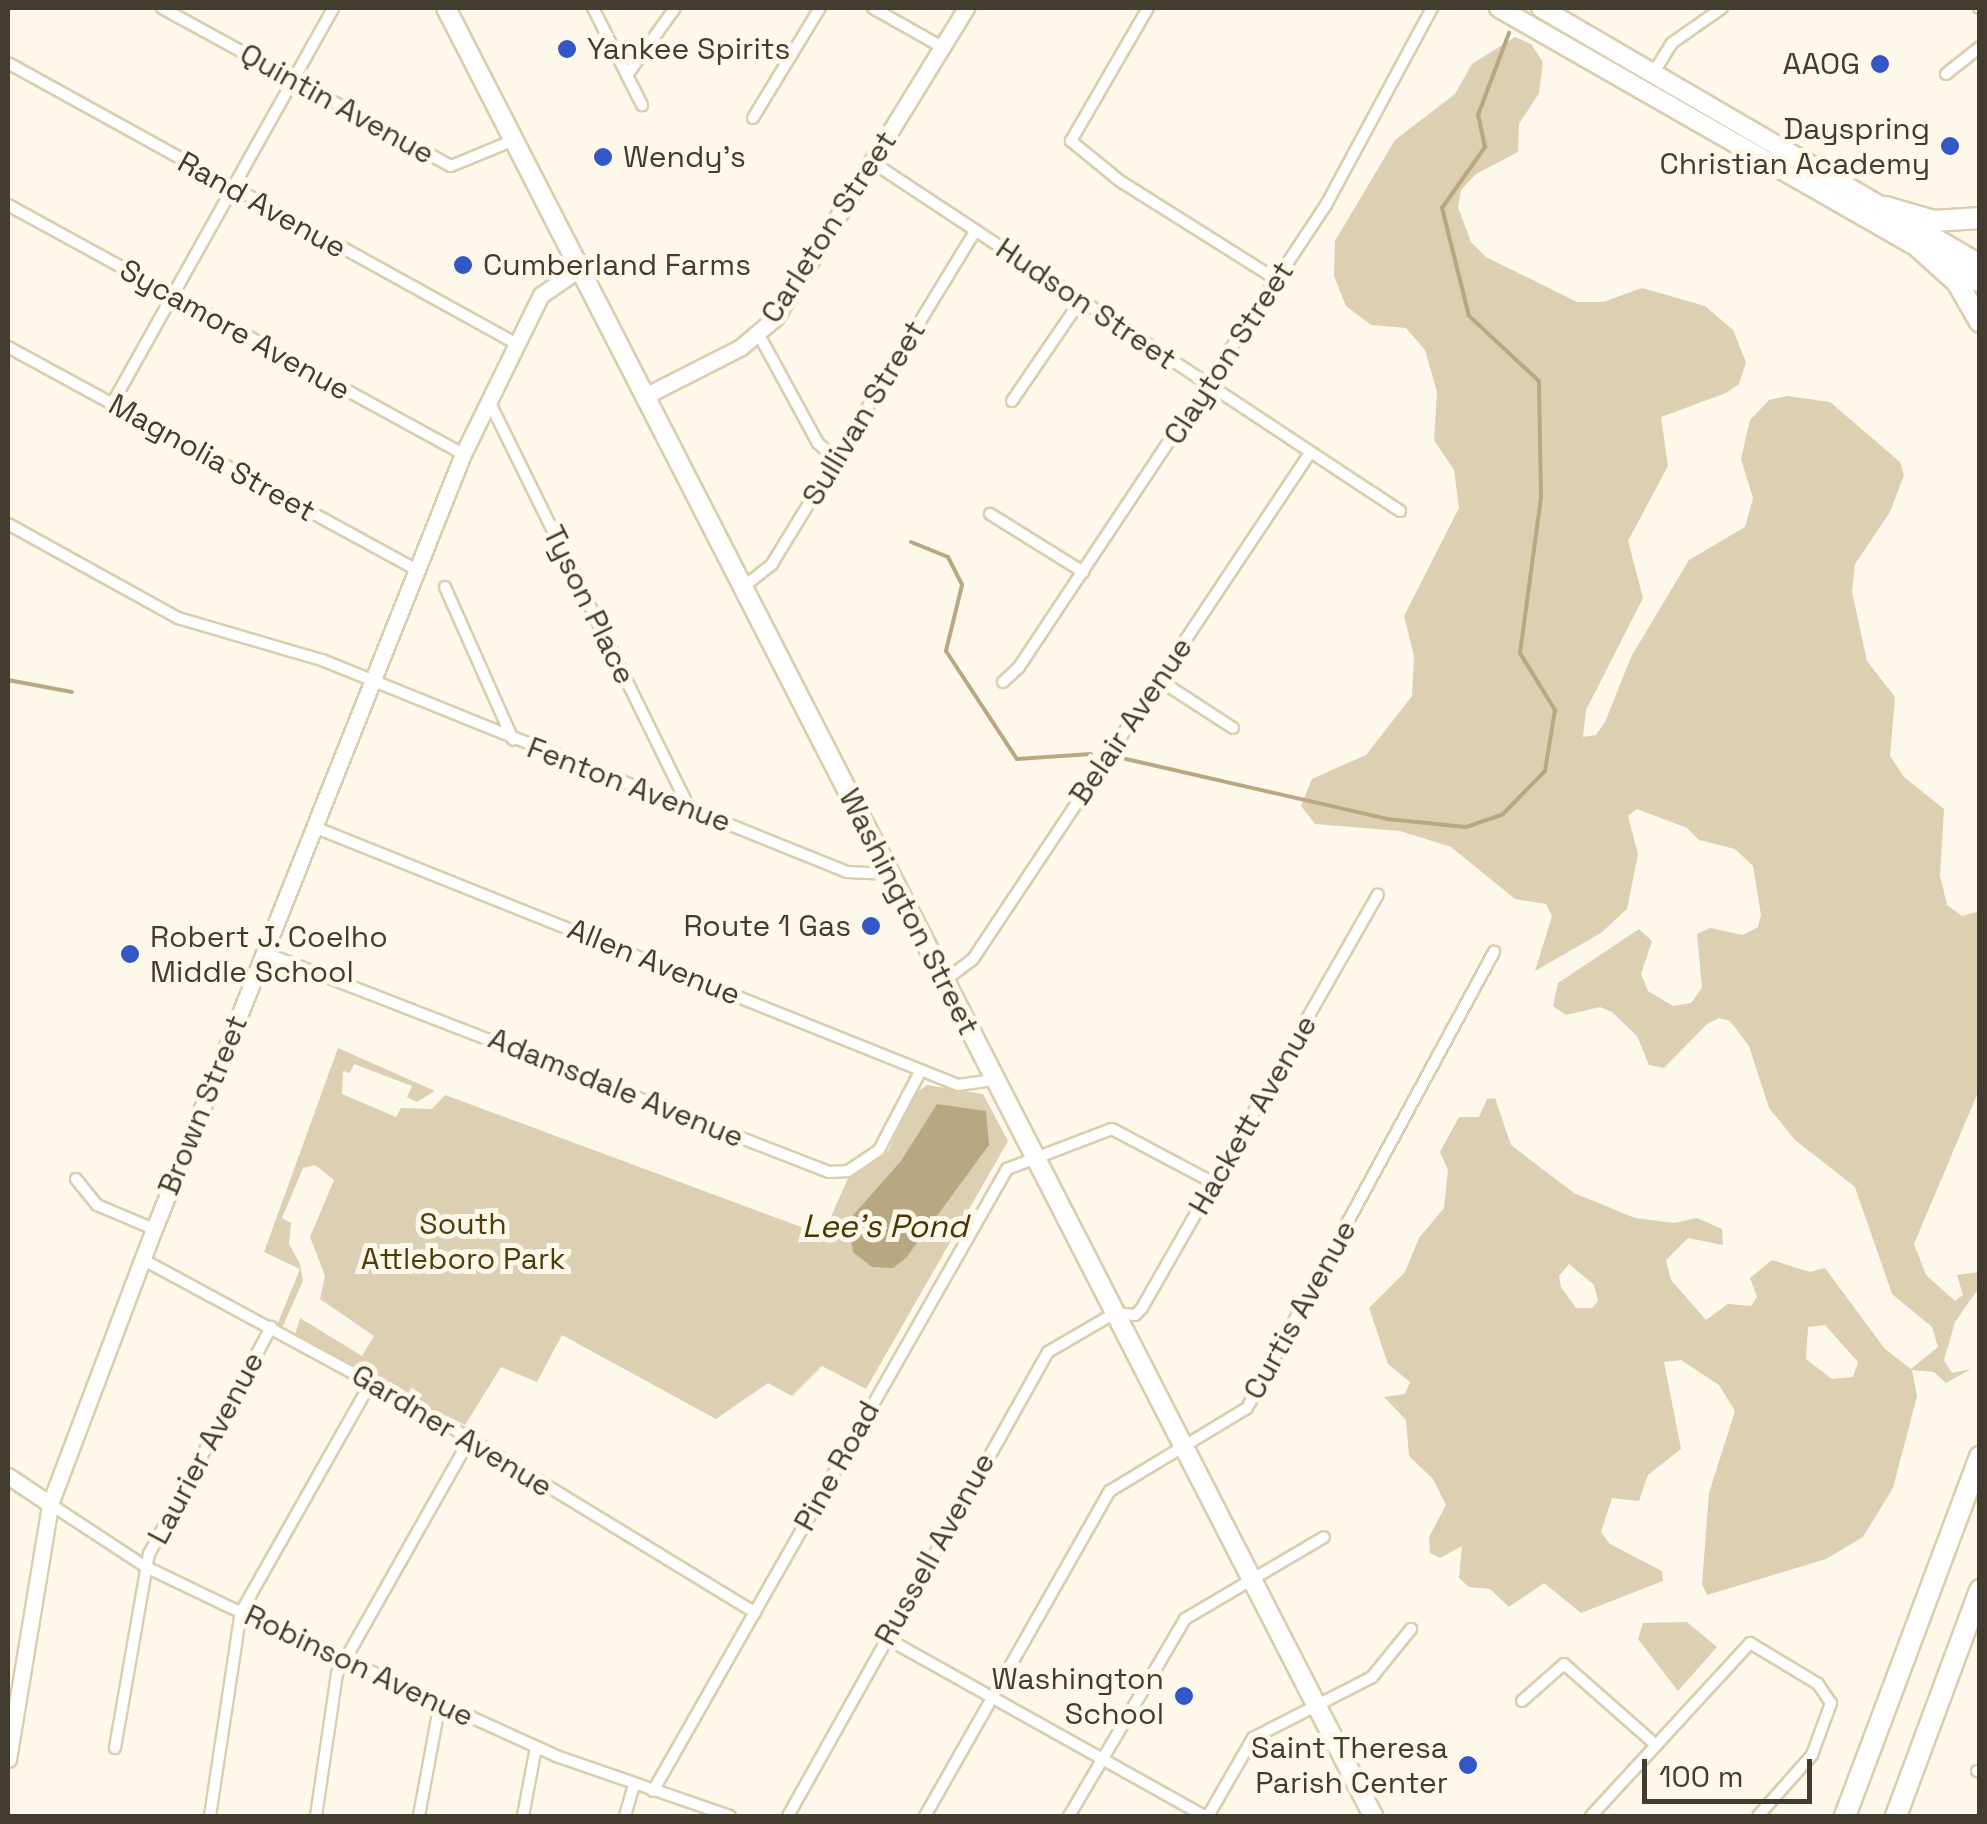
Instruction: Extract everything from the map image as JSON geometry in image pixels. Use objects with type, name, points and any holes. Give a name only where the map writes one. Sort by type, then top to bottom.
[{"type":"highway","points":[[1886,206],[1934,221],[1980,218]]},
{"type":"highway","points":[[1916,244],[1956,282],[1980,322]]},
{"type":"highway","points":[[1845,1816],[1980,1457]]},
{"type":"highway","points":[[1896,1816],[1980,1590]]},
{"type":"main road","name":"Washington Street","points":[[446,8],[1373,1816]]},
{"type":"main road","points":[[1498,8],[1980,284]]},
{"type":"main road","points":[[1541,8],[1654,70],[1980,264]]},
{"type":"street","name":"Quintin Avenue","points":[[162,8],[450,166],[514,140]]},
{"type":"street","points":[[112,404],[291,78],[334,8]]},
{"type":"street","points":[[592,8],[642,105]]},
{"type":"street","points":[[627,75],[675,8]]},
{"type":"street","points":[[753,118],[820,8]]},
{"type":"street","points":[[873,8],[942,47]]},
{"type":"street","name":"Carleton Street","points":[[645,396],[759,335],[785,305],[966,8]]},
{"type":"street","points":[[1148,8],[1071,141],[1120,181],[1277,280]]},
{"type":"street","name":"Clayton Street","points":[[1002,682],[1083,572],[1337,186],[1432,8]]},
{"type":"street","points":[[1644,89],[1672,43],[1722,8]]},
{"type":"street","points":[[1946,74],[1980,47]]},
{"type":"street","name":"Rand Avenue","points":[[8,63],[517,344]]},
{"type":"street","name":"Hudson Street","points":[[872,162],[1400,512]]},
{"type":"street","name":"Sycamore Avenue","points":[[8,205],[463,454]]},
{"type":"street","name":"Sullivan Street","points":[[742,587],[772,564],[976,230]]},
{"type":"street","name":"Brown Street","points":[[8,1758],[15,1668],[50,1504],[142,1260],[463,454],[541,295],[580,268]]},
{"type":"street","points":[[1012,401],[1081,300]]},
{"type":"street","points":[[759,335],[818,443],[836,459]]},
{"type":"street","name":"Magnolia Street","points":[[8,347],[416,568]]},
{"type":"street","name":"Tyson Place","points":[[489,401],[689,808]]},
{"type":"street","name":"Belair Avenue","points":[[944,981],[973,959],[1310,454]]},
{"type":"street","points":[[990,514],[1083,572]]},
{"type":"street","name":"Fenton Avenue","points":[[8,524],[178,618],[322,660],[847,872],[890,874]]},
{"type":"street","points":[[445,587],[513,740]]},
{"type":"street","points":[[1159,680],[1233,728]]},
{"type":"street","name":"Allen Avenue","points":[[314,828],[958,1085],[995,1080]]},
{"type":"street","name":"Hackett Avenue","points":[[1115,1314],[1135,1315],[1142,1308],[1378,896]]},
{"type":"street","name":"Adamsdale Avenue","points":[[265,952],[828,1172],[848,1172],[879,1150],[921,1070]]},
{"type":"street","name":"Curtis Avenue","points":[[926,1816],[997,1697],[1110,1491],[1120,1479],[1247,1408],[1494,952]]},
{"type":"street","name":"Pine Road","points":[[653,1791],[1007,1169],[1112,1129],[1214,1184]]},
{"type":"street","points":[[76,1179],[97,1205],[154,1229]]},
{"type":"street","name":"Gardner Avenue","points":[[142,1260],[371,1382],[756,1613]]},
{"type":"street","name":"Russell Avenue","points":[[788,1816],[1048,1352],[1115,1314]]},
{"type":"street","name":"Laurier Avenue","points":[[114,1748],[146,1568],[168,1511],[271,1327]]},
{"type":"street","points":[[210,1816],[241,1612],[371,1382]]},
{"type":"street","points":[[316,1816],[344,1660],[470,1439]]},
{"type":"street","name":"Robinson Avenue","points":[[8,1476],[146,1568],[536,1747],[730,1816]]},
{"type":"street","points":[[1069,1816],[1185,1619],[1324,1537]]},
{"type":"street","points":[[886,1638],[1206,1816],[1253,1738],[1372,1677],[1411,1629]]},
{"type":"street","points":[[1591,1816],[1750,1643],[1830,1696],[1828,1720],[1812,1756],[1758,1816]]},
{"type":"street","points":[[1522,1701],[1561,1664],[1656,1746]]},
{"type":"street","points":[[419,1816],[440,1703]]},
{"type":"street","points":[[523,1816],[536,1747]]},
{"type":"street","points":[[626,1816],[634,1784]]},
{"type":"green space","points":[[1515,37],[1531,44],[1543,62],[1539,93],[1519,124],[1518,152],[1476,174],[1461,190],[1458,207],[1471,242],[1486,257],[1577,302],[1603,302],[1642,288],[1705,306],[1733,330],[1746,362],[1739,384],[1726,393],[1661,417],[1668,466],[1628,541],[1643,598],[1586,710],[1583,737],[1596,735],[1605,722],[1631,657],[1689,560],[1745,527],[1753,498],[1741,459],[1750,420],[1769,400],[1787,396],[1830,402],[1900,462],[1904,475],[1890,512],[1855,564],[1852,592],[1867,661],[1895,697],[1890,756],[1904,777],[1944,809],[1940,876],[1947,905],[1962,916],[1980,911],[1979,1090],[1914,1244],[1926,1275],[1955,1301],[1963,1295],[1957,1275],[1979,1272],[1979,1288],[1955,1322],[1944,1360],[1952,1373],[1971,1369],[1946,1383],[1934,1372],[1912,1370],[1917,1396],[1893,1488],[1863,1537],[1826,1559],[1707,1595],[1702,1584],[1709,1493],[1735,1411],[1719,1385],[1681,1360],[1664,1362],[1681,1449],[1648,1475],[1639,1501],[1612,1498],[1601,1532],[1610,1544],[1662,1571],[1663,1581],[1581,1613],[1544,1583],[1509,1607],[1490,1589],[1469,1587],[1459,1578],[1462,1546],[1440,1558],[1430,1553],[1429,1537],[1446,1505],[1433,1479],[1409,1456],[1406,1420],[1384,1397],[1405,1394],[1410,1382],[1388,1364],[1369,1308],[1405,1272],[1419,1238],[1444,1208],[1448,1170],[1440,1152],[1459,1117],[1479,1117],[1487,1099],[1495,1098],[1511,1145],[1574,1193],[1635,1218],[1674,1223],[1697,1218],[1722,1229],[1723,1245],[1688,1238],[1666,1260],[1671,1280],[1706,1320],[1728,1304],[1751,1306],[1757,1297],[1750,1278],[1772,1260],[1810,1272],[1825,1268],[1885,1349],[1911,1369],[1938,1347],[1932,1327],[1892,1294],[1855,1187],[1795,1140],[1769,1108],[1749,1046],[1730,1021],[1719,1018],[1707,1024],[1664,1068],[1649,1065],[1637,1036],[1612,1012],[1600,1007],[1566,1015],[1553,1006],[1558,983],[1639,929],[1652,941],[1641,974],[1648,991],[1673,1006],[1691,1003],[1702,988],[1697,934],[1710,928],[1743,935],[1758,927],[1761,915],[1753,866],[1735,849],[1699,840],[1687,828],[1637,809],[1628,816],[1638,854],[1627,909],[1601,933],[1535,971],[1552,916],[1546,904],[1515,899],[1451,847],[1400,831],[1315,824],[1301,806],[1312,779],[1366,755],[1412,696],[1414,656],[1404,616],[1459,508],[1454,470],[1434,440],[1437,392],[1425,350],[1406,328],[1371,325],[1346,306],[1334,276],[1335,241],[1395,140],[1455,94],[1472,64]],"holes":[[[1569,1264],[1594,1285],[1598,1301],[1592,1308],[1576,1308],[1561,1287],[1559,1276]],[[1825,1325],[1858,1362],[1853,1377],[1832,1379],[1806,1359],[1808,1327]]]},
{"type":"green space","name":"South Attleboro Park","points":[[338,1048],[435,1091],[417,1102],[407,1097],[412,1086],[354,1064],[350,1073],[343,1071],[342,1094],[396,1117],[401,1108],[432,1109],[445,1095],[823,1235],[848,1178],[888,1151],[916,1093],[927,1085],[983,1094],[1008,1141],[866,1389],[822,1366],[792,1396],[768,1383],[716,1419],[562,1335],[537,1382],[501,1367],[465,1425],[295,1335],[300,1318],[362,1356],[374,1336],[320,1299],[325,1276],[310,1237],[334,1180],[315,1165],[303,1168],[282,1218],[291,1223],[289,1244],[300,1264],[303,1281],[282,1328],[277,1325],[300,1269],[264,1252]]},
{"type":"green space","points":[[1687,1622],[1717,1647],[1678,1691],[1638,1639],[1643,1623]]},
{"type":"water","name":"Lee's Pond","points":[[937,1104],[986,1111],[989,1145],[906,1258],[893,1268],[872,1267],[853,1252],[848,1221],[901,1161]]},
{"type":"waterway","points":[[1126,759],[1387,819],[1466,827],[1503,814],[1545,771],[1555,710],[1520,653],[1541,498],[1539,381],[1469,316],[1442,208],[1485,147],[1478,115],[1509,33]]},
{"type":"waterway","points":[[911,542],[948,557],[962,585],[946,651],[1017,759],[1091,754]]},
{"type":"waterway","points":[[8,680],[72,692]]},
{"type":"place","name":"Yankee Spirits","points":[[567,49]]},
{"type":"place","name":"AAOG","points":[[1880,64]]},
{"type":"place","name":"Dayspring Christian Academy","points":[[1950,146]]},
{"type":"place","name":"Wendy's","points":[[603,157]]},
{"type":"place","name":"Cumberland Farms","points":[[463,265]]},
{"type":"place","name":"Route 1 Gas","points":[[871,926]]},
{"type":"place","name":"Robert J. Coelho Middle School","points":[[130,954]]},
{"type":"place","name":"Washington School","points":[[1184,1696]]},
{"type":"place","name":"Saint Theresa Parish Center","points":[[1468,1765]]}]
